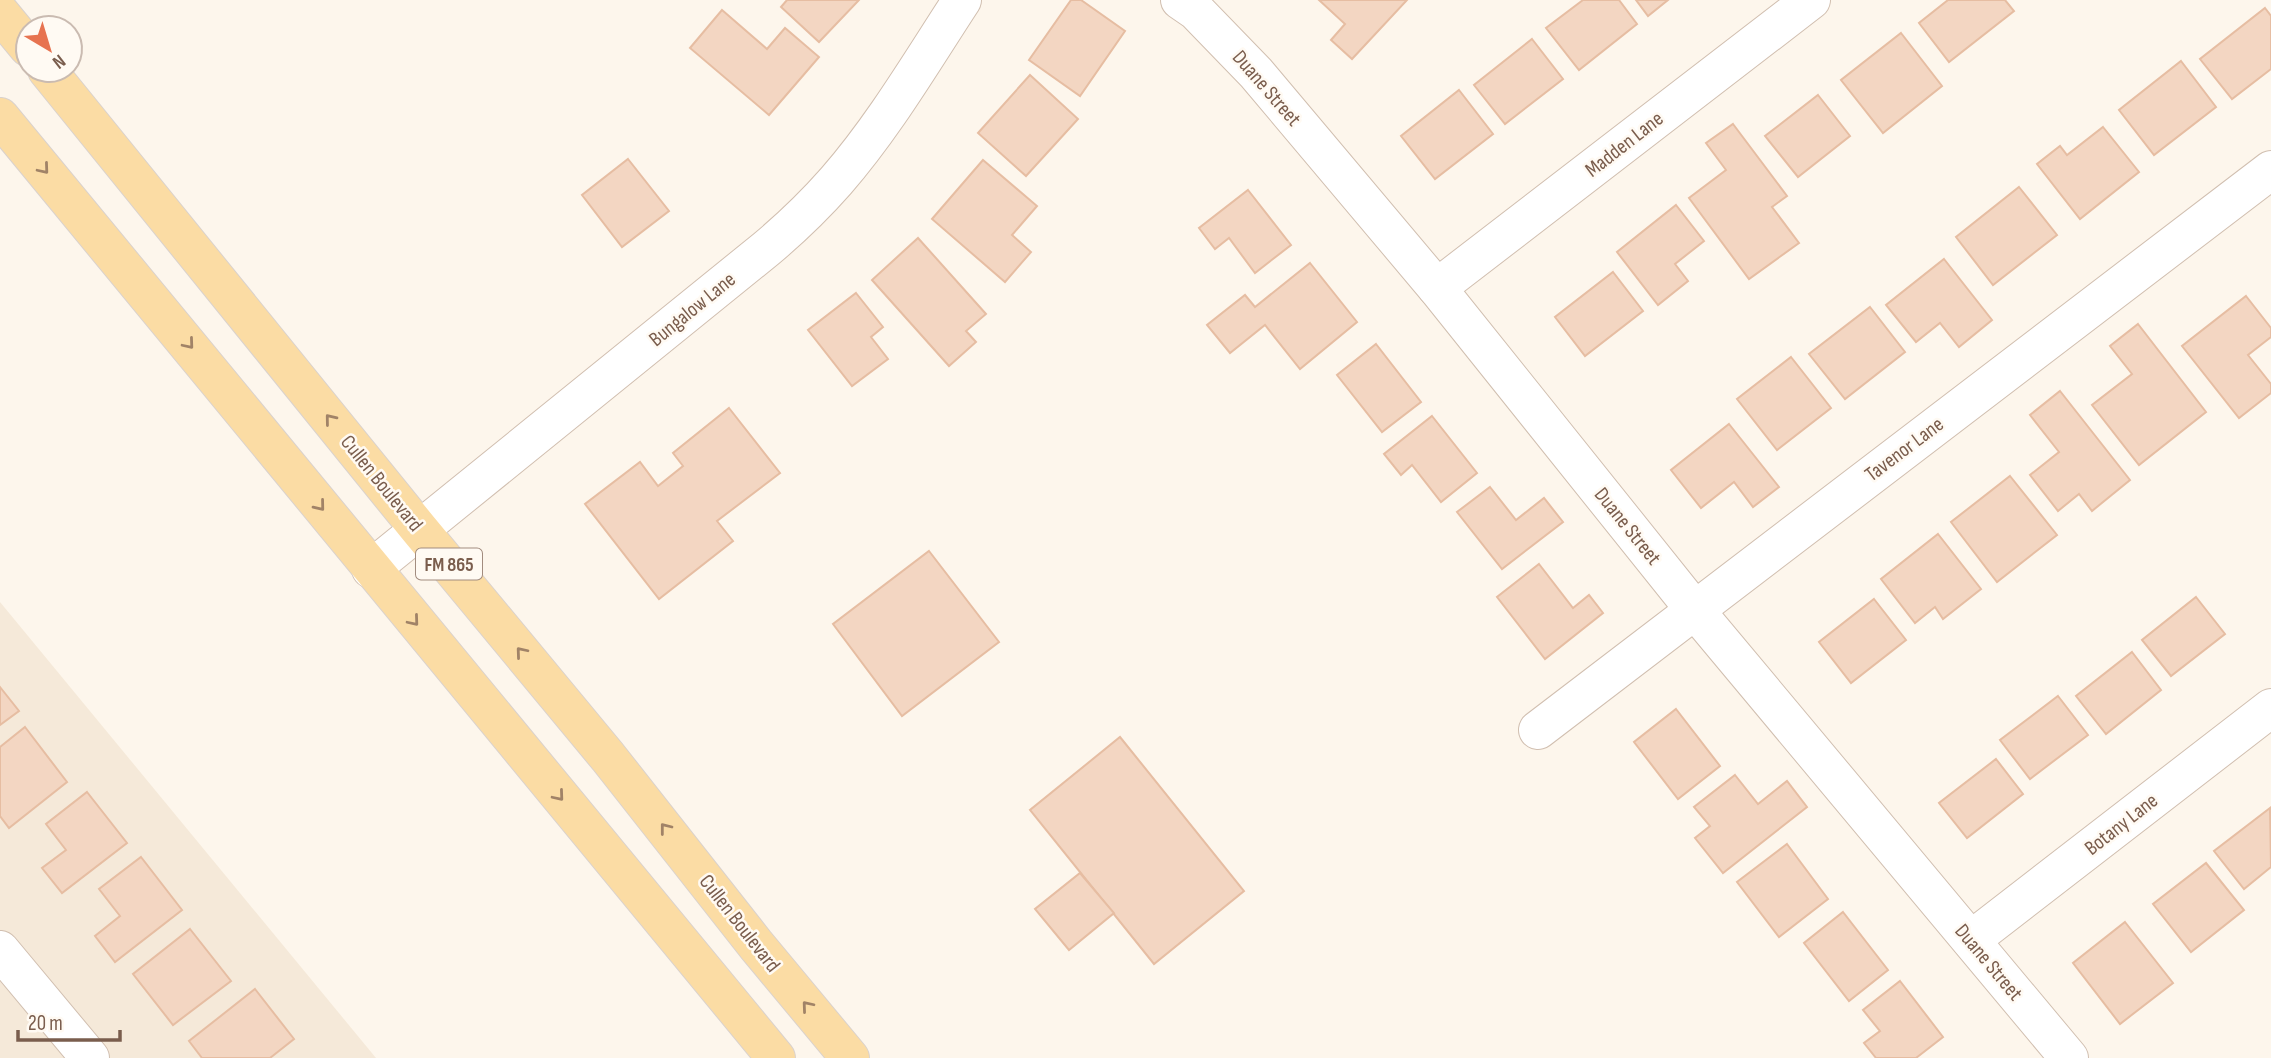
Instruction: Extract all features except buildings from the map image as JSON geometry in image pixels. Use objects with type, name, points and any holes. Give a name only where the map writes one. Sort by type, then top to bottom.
[{"type":"main road","name":"Cullen Boulevard","points":[[58,84],[850,1058]]},
{"type":"main road","name":"FM 865","points":[[0,117],[776,1058]]},
{"type":"main road","points":[[711,980],[756,945]]},
{"type":"street","name":"Bungalow Lane","points":[[371,569],[800,219],[867,143],[962,0]]},
{"type":"street","name":"Duane Street","points":[[1180,0],[1196,11],[1256,73],[1437,288],[1695,610],[2069,1058]]},
{"type":"street","name":"Madden Lane","points":[[1437,288],[1811,0]]},
{"type":"street","name":"Tavenor Lane","points":[[1538,730],[2271,170]]},
{"type":"street","name":"Botany Lane","points":[[1971,940],[2271,708]]},
{"type":"street","points":[[0,950],[90,1058]]},
{"type":"shaded area","points":[[0,602],[376,1058],[0,1058]]}]
